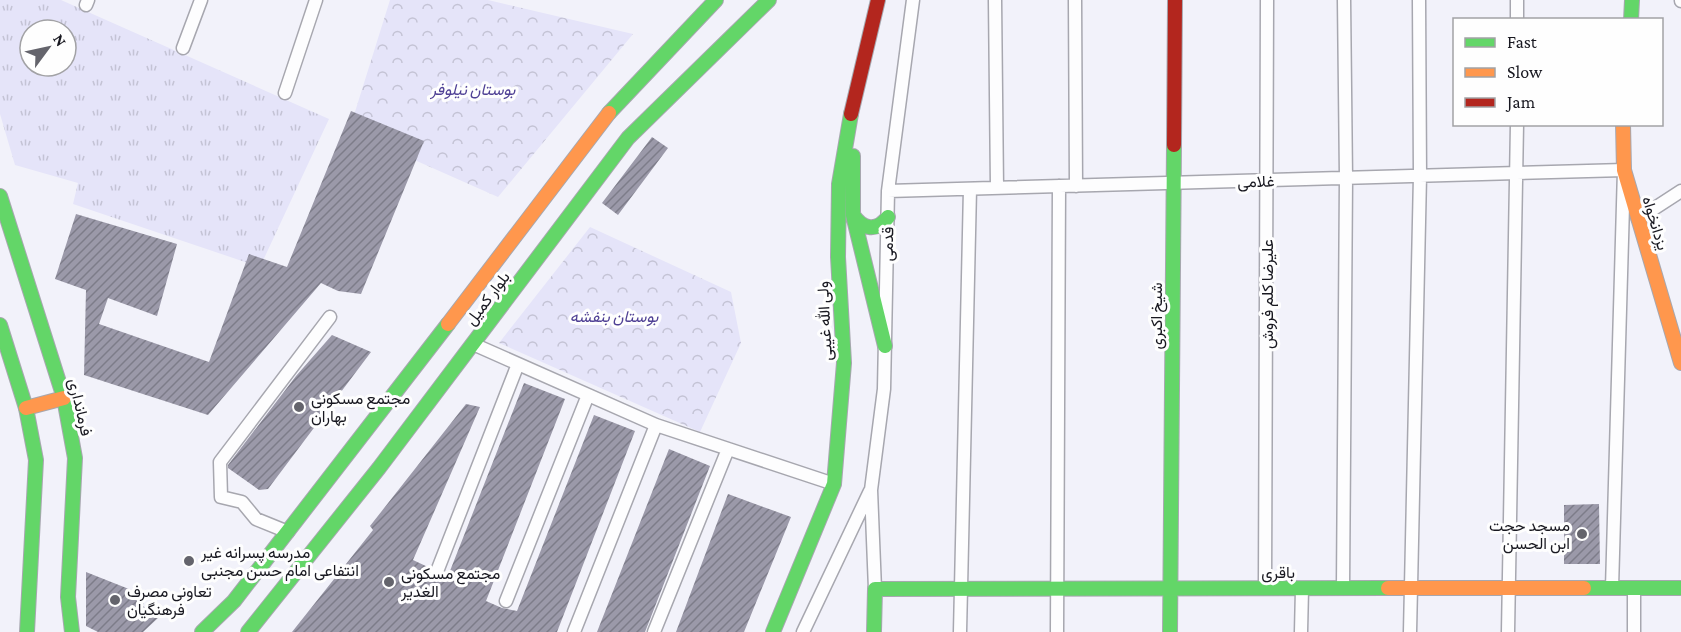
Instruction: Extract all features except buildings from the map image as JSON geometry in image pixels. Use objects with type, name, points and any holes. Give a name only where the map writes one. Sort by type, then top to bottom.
[{"type":"street","points":[[183,48],[201,0]]},
{"type":"street","points":[[285,93],[316,0]]},
{"type":"street","name":"بلوار کمیل","points":[[202,632],[234,601],[288,532],[604,118],[716,0]]},
{"type":"street","name":"بلوار کمیل","points":[[248,632],[472,344],[628,138],[769,0]]},
{"type":"street","name":"ولی الله غیبی","points":[[773,632],[834,484],[844,363],[838,257],[839,184],[852,111],[878,0]]},
{"type":"street","name":"قدمی","points":[[871,490],[884,389],[888,191],[913,0]]},
{"type":"street","points":[[995,0],[997,188]]},
{"type":"street","points":[[1075,0],[1076,186]]},
{"type":"street","name":"شیخ اکبری","points":[[1170,632],[1175,0]]},
{"type":"street","name":"علیرضا کلم فروش","points":[[1266,588],[1267,0]]},
{"type":"street","points":[[1343,588],[1346,178],[1344,0]]},
{"type":"street","points":[[1410,632],[1420,176],[1419,0]]},
{"type":"street","points":[[1516,0],[1517,18]]},
{"type":"street","points":[[1631,18],[1632,0]]},
{"type":"street","points":[[852,111],[853,215],[885,346]]},
{"type":"street","points":[[1508,632],[1517,126]]},
{"type":"street","name":"یزدانخواه","points":[[1623,126],[1623,170],[1638,219],[1676,323],[1681,363]]},
{"type":"street","points":[[1612,588],[1623,170]]},
{"type":"street","name":"غلامی","points":[[888,191],[1623,170]]},
{"type":"street","points":[[1057,632],[1059,186]]},
{"type":"street","points":[[960,632],[970,189]]},
{"type":"street","points":[[1638,219],[1681,191]]},
{"type":"street","name":"فرمانداری","points":[[0,196],[64,398],[75,458],[68,597],[72,632]]},
{"type":"street","points":[[853,215],[860,225],[870,229],[880,226],[888,217]]},
{"type":"street","points":[[288,532],[256,519],[243,502],[221,497],[220,462],[330,317]]},
{"type":"street","points":[[0,325],[26,408],[36,460],[27,632]]},
{"type":"street","points":[[472,344],[656,425],[834,484]]},
{"type":"street","points":[[436,574],[518,364]]},
{"type":"street","points":[[506,601],[588,395]]},
{"type":"street","points":[[26,408],[64,398]]},
{"type":"street","points":[[574,632],[656,425]]},
{"type":"street","points":[[654,632],[728,449]]},
{"type":"street","points":[[871,490],[875,589],[874,632]]},
{"type":"street","points":[[803,632],[871,490]]},
{"type":"street","points":[[1301,632],[1302,588]]},
{"type":"street","points":[[1634,588],[1634,632]]},
{"type":"street","name":"باقری","points":[[875,589],[1681,588]]},
{"type":"green space","points":[[0,0],[61,0],[329,119],[260,267],[73,204],[78,183],[15,165],[0,114]]},
{"type":"green space","name":"بوستان نیلوفر","points":[[390,0],[488,0],[633,34],[498,197],[349,131]]},
{"type":"green space","name":"بوستان بنفشه","points":[[590,227],[731,292],[741,343],[700,432],[499,343]]},
{"type":"traffic: fast","points":[[609,113],[716,0]]},
{"type":"traffic: fast","points":[[248,632],[379,468],[628,138],[769,0]]},
{"type":"traffic: fast","points":[[1631,18],[1632,0]]},
{"type":"traffic: fast","points":[[773,632],[834,484],[844,363],[838,257],[839,184],[851,114]]},
{"type":"traffic: fast","points":[[1170,632],[1174,145]]},
{"type":"traffic: fast","points":[[853,156],[853,215],[885,346]]},
{"type":"traffic: fast","points":[[0,196],[64,398],[75,458],[68,597],[72,632]]},
{"type":"traffic: fast","points":[[853,215],[861,224],[870,227],[879,225],[888,217]]},
{"type":"traffic: fast","points":[[202,632],[234,601],[448,324]]},
{"type":"traffic: fast","points":[[0,325],[26,408],[36,460],[27,632]]},
{"type":"traffic: fast","points":[[874,632],[875,589],[1388,588]]},
{"type":"traffic: fast","points":[[1584,588],[1681,588]]},
{"type":"traffic: slow","points":[[448,324],[609,113]]},
{"type":"traffic: slow","points":[[1623,126],[1624,170],[1681,363]]},
{"type":"traffic: slow","points":[[26,408],[64,398]]},
{"type":"traffic: slow","points":[[1388,588],[1584,588]]},
{"type":"traffic: jam","points":[[851,114],[878,0]]},
{"type":"traffic: jam","points":[[1174,145],[1175,0]]},
{"type":"place","name":"مجتمع مسکونی بهاران","points":[[299,407]]},
{"type":"place","name":"مسجد حجت ابن الحسن","points":[[1582,534]]},
{"type":"place","name":"مدرسه پسرانه غیر انتفاعی امام حسن مجنبی","points":[[189,561]]},
{"type":"place","name":"مجتمع مسکونی الغدیر","points":[[389,582]]},
{"type":"place","name":"تعاونی مصرف فرهنگیان","points":[[115,600]]}]
